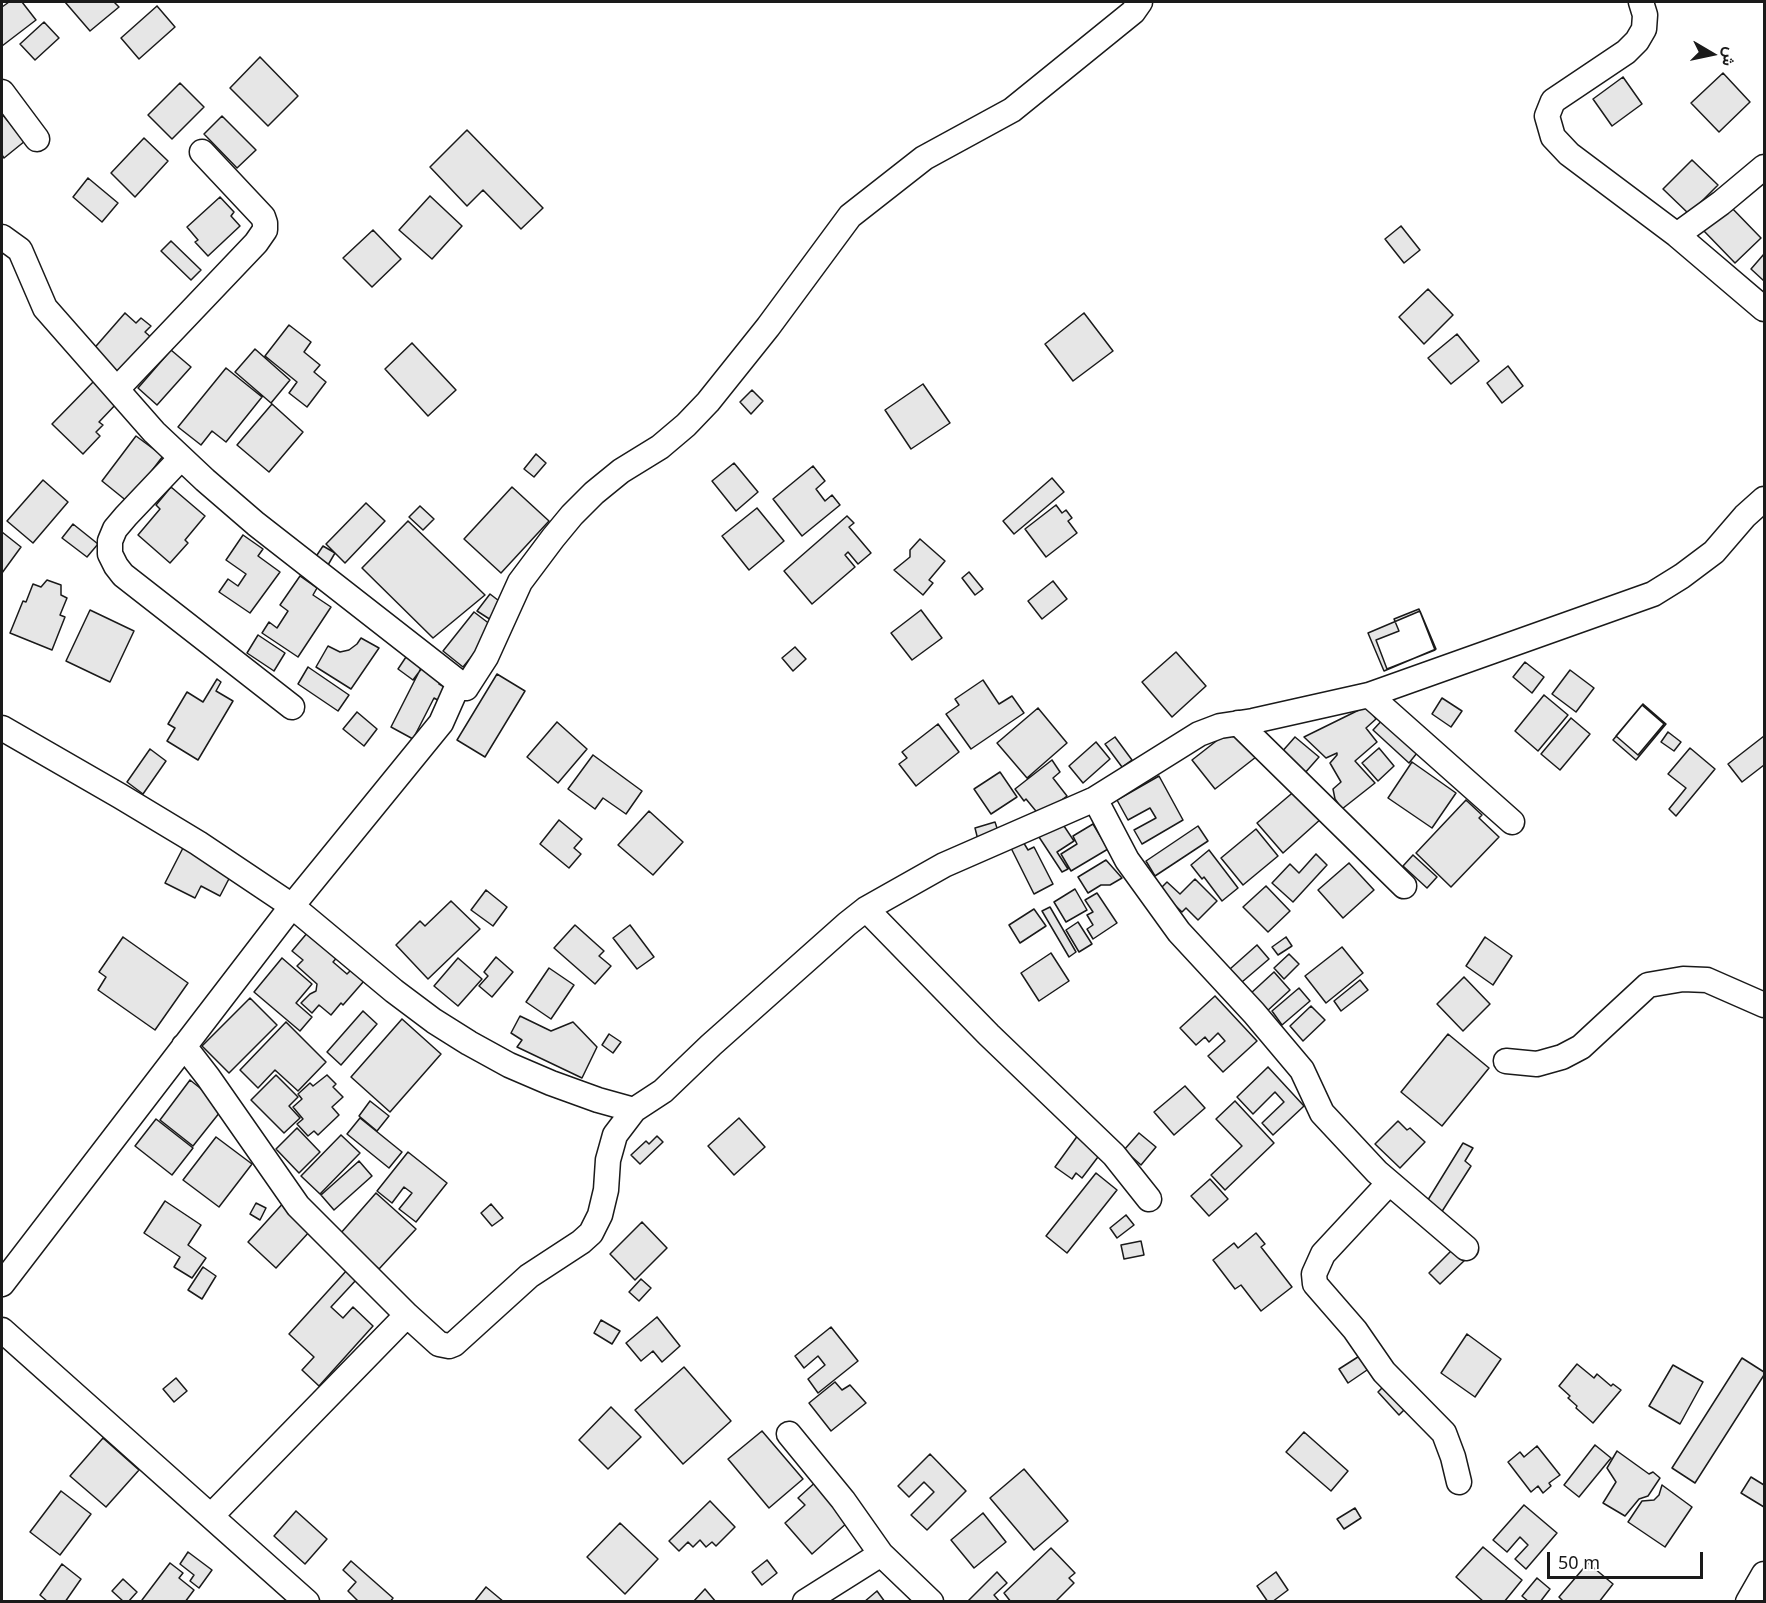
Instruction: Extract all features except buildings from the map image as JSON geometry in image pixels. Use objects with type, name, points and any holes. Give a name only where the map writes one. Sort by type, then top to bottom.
[{"type":"street","points":[[466,688],[486,657],[520,582],[553,538],[594,493],[621,471],[660,447],[708,402],[768,327],[850,216],[924,158],[1012,110],[1133,12],[1140,2]]},
{"type":"street","points":[[1641,2],[1645,15],[1644,30],[1637,41],[1626,52],[1553,101],[1547,116],[1553,137],[1569,154],[1677,235],[1764,309]]},
{"type":"street","points":[[2,92],[37,139]]},
{"type":"street","points":[[117,389],[256,243],[265,230],[263,217],[202,152]]},
{"type":"street","points":[[1677,235],[1721,203],[1764,167]]},
{"type":"street","points":[[2,237],[20,249],[45,308],[154,432],[256,524],[466,688]]},
{"type":"street","points":[[181,458],[115,530],[110,541],[110,554],[123,575],[291,707]]},
{"type":"street","points":[[184,1046],[298,1206],[439,1344],[449,1346],[529,1276],[591,1233],[600,1215],[606,1190],[608,1160],[615,1135],[634,1110],[663,1091],[711,1045],[866,909],[944,866],[1095,799],[1199,734],[1220,726],[1253,721],[1369,695],[1653,594],[1714,552],[1744,516],[1764,499]]},
{"type":"street","points":[[2,1284],[292,906],[441,723],[457,687],[466,688]]},
{"type":"street","points":[[1369,695],[1512,822]]},
{"type":"street","points":[[1238,723],[1404,886]]},
{"type":"street","points":[[2,728],[188,837],[292,906],[394,991],[434,1021],[469,1043],[509,1065],[550,1083],[634,1110]]},
{"type":"street","points":[[1095,799],[1127,860],[1179,932],[1254,1013],[1302,1070],[1322,1113],[1389,1183],[1466,1248]]},
{"type":"street","points":[[866,909],[989,1035],[1114,1155],[1149,1199]]},
{"type":"street","points":[[1506,1061],[1537,1064],[1562,1057],[1581,1047],[1648,985],[1683,979],[1707,980],[1764,1005]]},
{"type":"street","points":[[1389,1183],[1323,1254],[1314,1274],[1315,1284],[1355,1330],[1384,1372],[1444,1433],[1460,1482]]},
{"type":"street","points":[[212,1516],[408,1315]]},
{"type":"street","points":[[2,1330],[307,1602]]},
{"type":"street","points":[[789,1434],[843,1500],[881,1554],[931,1602]]},
{"type":"street","points":[[805,1602],[881,1554]]},
{"type":"street","points":[[1748,1602],[1764,1574]]}]
